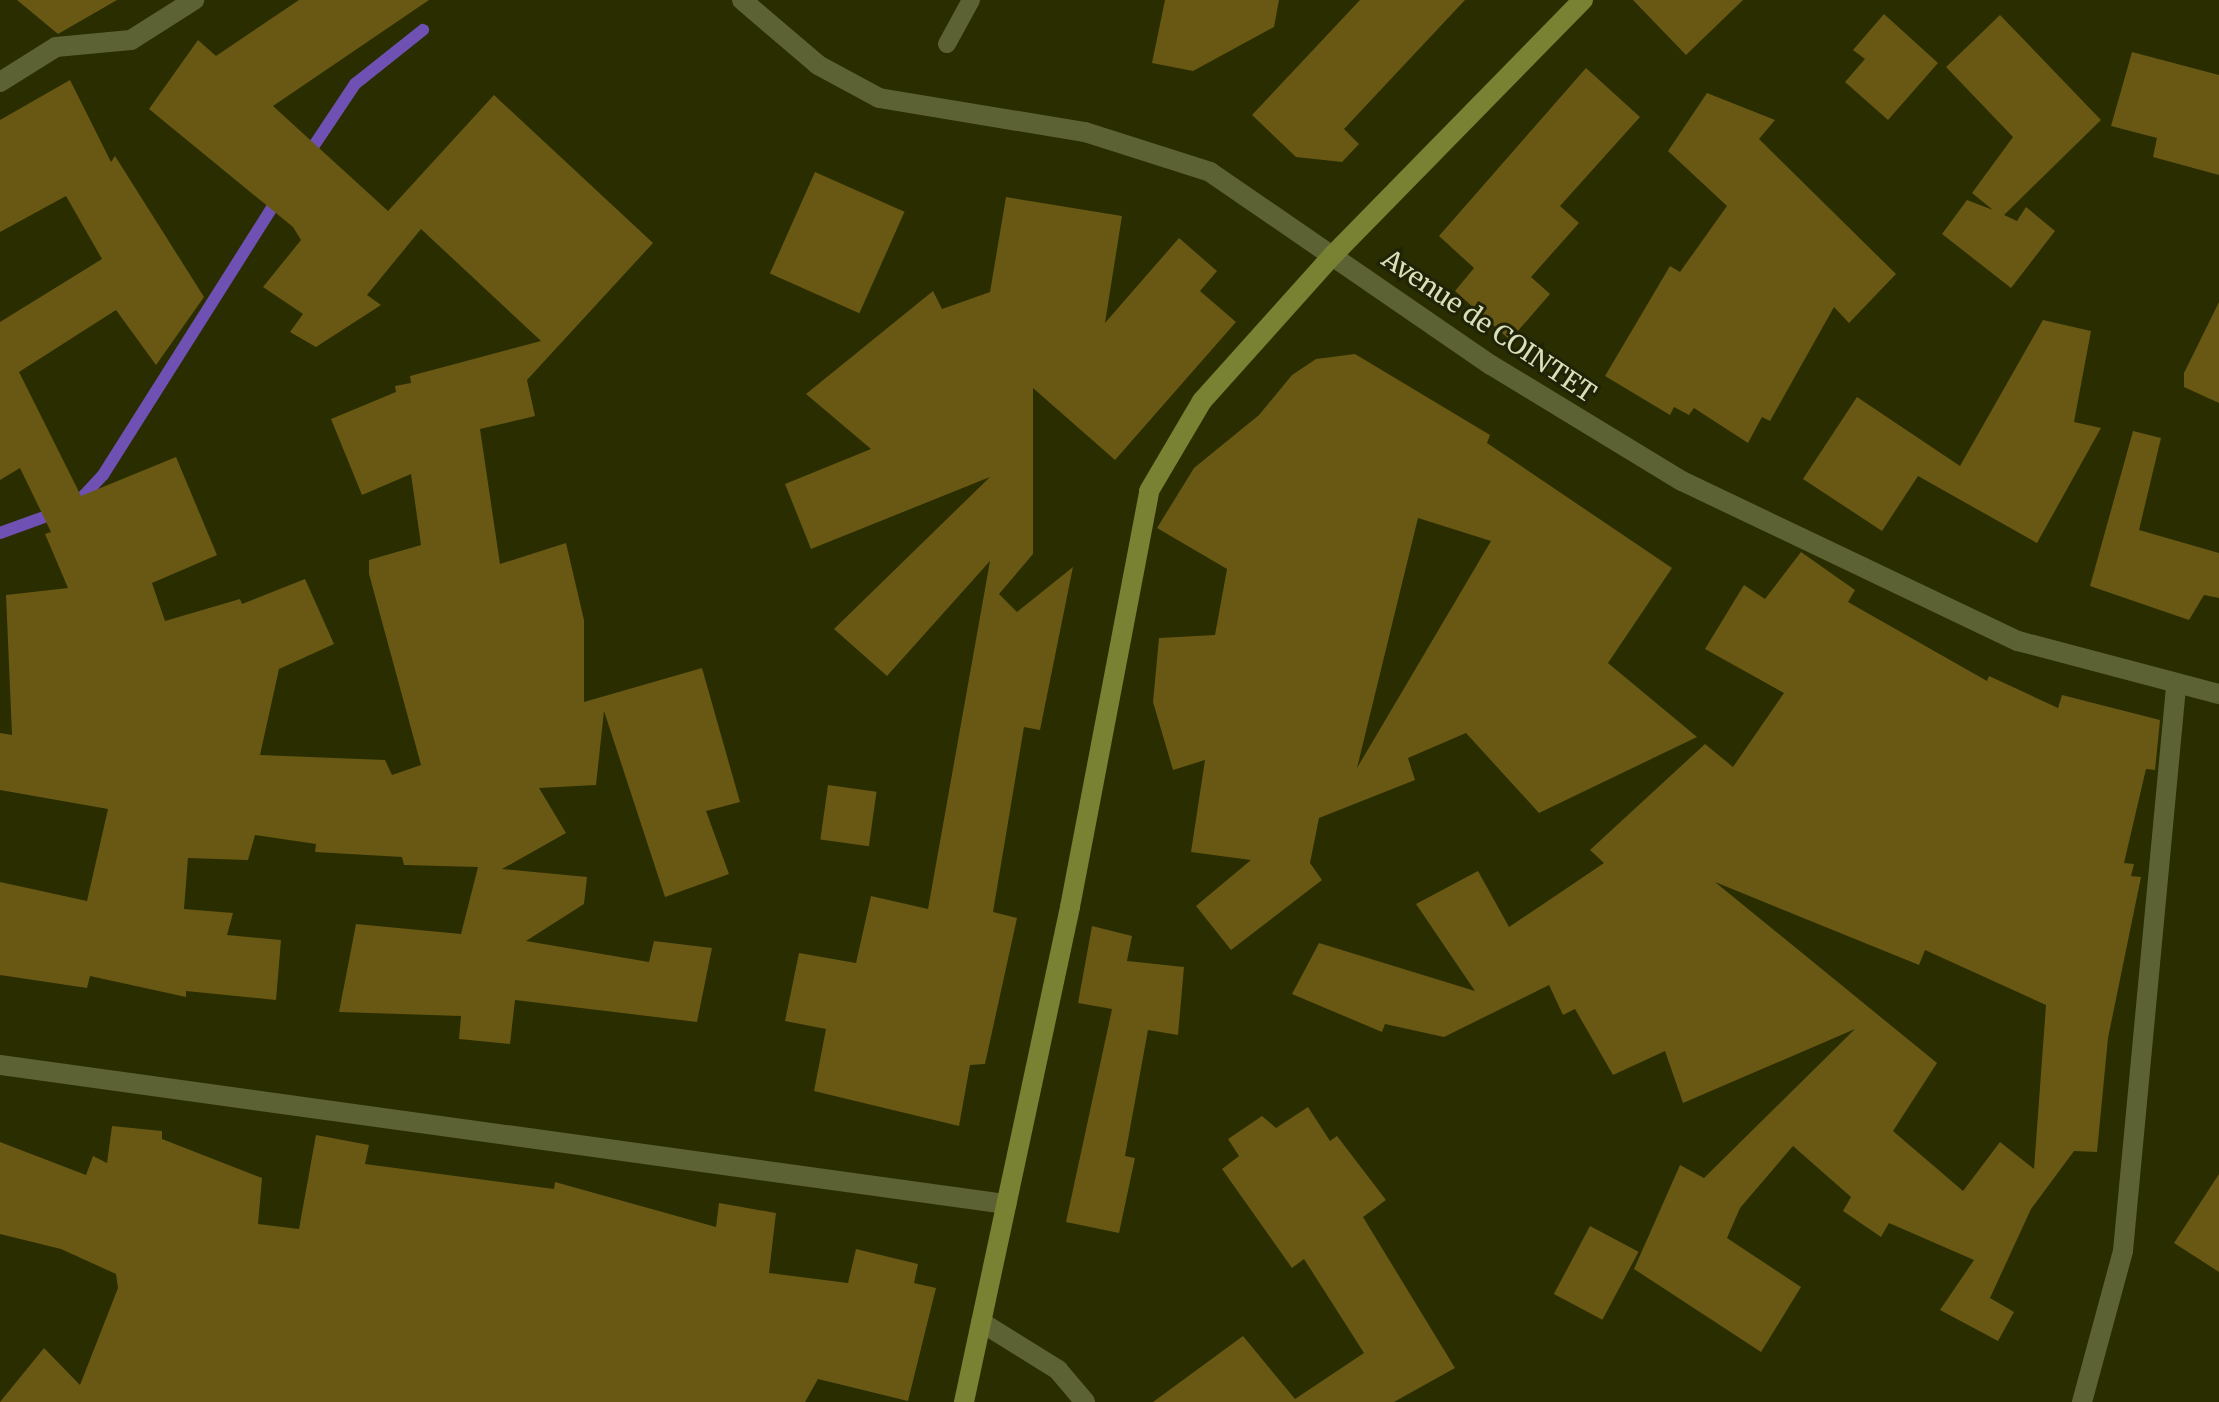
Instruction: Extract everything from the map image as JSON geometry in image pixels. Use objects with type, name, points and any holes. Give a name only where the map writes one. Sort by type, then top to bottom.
[{"type":"main road","points":[[964,1402],[1149,491],[1202,401],[1334,254],[1583,0]]},
{"type":"street","points":[[0,82],[56,47],[131,40],[194,0]]},
{"type":"street","name":"Avenue de COINTET","points":[[742,0],[818,65],[879,98],[1085,132],[1159,153],[1210,172],[1262,213],[1334,254],[1504,373],[1682,481],[2018,641],[2176,687],[2219,694]]},
{"type":"street","points":[[2082,1402],[2125,1236],[2176,687]]},
{"type":"street","points":[[0,1065],[1006,1204]]},
{"type":"street","points":[[981,1322],[1058,1370],[1085,1402]]},
{"type":"lane","points":[[947,44],[971,0]]},
{"type":"building","points":[[17,0],[117,0],[58,34]]},
{"type":"building","points":[[299,0],[429,0],[273,106],[388,211],[494,95],[653,243],[527,380],[535,416],[480,429],[500,564],[566,543],[584,620],[584,702],[702,668],[740,802],[706,811],[729,874],[665,897],[604,711],[596,785],[539,788],[566,833],[502,869],[587,877],[584,904],[526,941],[649,962],[654,941],[712,948],[697,1022],[515,1000],[510,1044],[459,1039],[461,1016],[339,1012],[356,924],[461,934],[478,867],[404,865],[402,857],[315,852],[316,844],[255,835],[248,860],[188,858],[184,909],[233,913],[227,935],[281,940],[276,1000],[186,991],[186,997],[90,976],[87,988],[0,975],[0,882],[87,901],[108,809],[0,790],[0,733],[12,735],[6,595],[68,588],[45,534],[51,532],[20,468],[0,480],[0,322],[102,259],[66,196],[0,232],[0,120],[70,80],[111,162],[115,156],[204,297],[156,365],[116,310],[19,372],[81,496],[176,457],[217,555],[152,583],[165,621],[240,599],[242,604],[305,579],[334,644],[279,669],[260,755],[385,760],[392,775],[421,765],[369,574],[369,560],[421,545],[411,474],[362,495],[331,419],[396,392],[395,386],[411,383],[410,376],[541,341],[421,229],[367,295],[381,305],[316,347],[290,332],[303,314],[263,287],[301,240],[293,227],[149,109],[198,40],[216,56]]},
{"type":"building","points":[[1165,0],[1279,0],[1274,27],[1193,71],[1152,63]]},
{"type":"building","points":[[1360,0],[1465,0],[1344,129],[1359,144],[1342,162],[1296,157],[1252,115]]},
{"type":"building","points":[[1633,0],[1743,0],[1686,55]]},
{"type":"building","points":[[1884,14],[1938,63],[1888,120],[1845,82],[1865,59],[1853,50]]},
{"type":"building","points":[[2000,15],[2101,120],[2004,215],[2017,221],[2026,207],[2055,231],[2011,288],[1942,234],[1967,200],[1993,210],[1972,193],[2013,137],[1946,67]]},
{"type":"building","points":[[2132,52],[2219,75],[2219,175],[2153,157],[2157,138],[2111,126]]},
{"type":"building","points":[[1586,68],[1640,117],[1560,206],[1579,223],[1531,277],[1550,294],[1510,340],[1455,291],[1474,268],[1439,236]]},
{"type":"building","points":[[1707,93],[1775,120],[1759,139],[1896,274],[1849,323],[1834,307],[1770,421],[1762,417],[1748,443],[1694,408],[1689,415],[1674,407],[1670,415],[1605,376],[1670,266],[1680,272],[1727,206],[1668,151]]},
{"type":"building","points":[[815,172],[905,212],[859,313],[770,273]]},
{"type":"building","points":[[1006,197],[1122,216],[1105,323],[1179,238],[1217,271],[1200,291],[1236,322],[1115,460],[1033,388],[1033,554],[999,594],[1017,612],[1073,567],[1040,730],[1024,727],[993,912],[1017,918],[985,1064],[970,1065],[959,1126],[814,1091],[826,1029],[785,1021],[799,953],[856,963],[871,896],[928,909],[990,561],[887,676],[834,629],[990,477],[811,549],[785,484],[871,449],[806,394],[933,291],[942,309],[990,292]]},
{"type":"building","points":[[2219,302],[2219,403],[2184,387],[2184,373]]},
{"type":"building","points":[[2043,320],[2091,331],[2074,422],[2101,428],[2037,543],[1918,476],[1882,531],[1803,479],[1857,397],[1960,466]]},
{"type":"building","points":[[1355,354],[1490,435],[1487,443],[1672,568],[1608,663],[1697,737],[1539,813],[1466,733],[1408,758],[1415,780],[1319,818],[1310,863],[1322,880],[1231,950],[1196,906],[1251,860],[1191,852],[1205,760],[1173,770],[1153,702],[1159,638],[1215,635],[1227,569],[1157,528],[1194,468],[1259,415],[1292,375],[1316,359]],"holes":[[[1418,518],[1491,541],[1357,768]]]},
{"type":"building","points":[[2133,431],[2161,438],[2139,530],[2219,553],[2219,598],[2204,595],[2189,620],[2090,586]]},
{"type":"building","points":[[1801,552],[1855,590],[1848,602],[1987,681],[1989,676],[2058,708],[2062,695],[2160,720],[2155,770],[2146,769],[2124,863],[2134,864],[2131,876],[2141,877],[2108,1038],[2097,1152],[2074,1151],[2031,1209],[1990,1298],[2014,1312],[1998,1341],[1940,1310],[1974,1260],[1889,1223],[1881,1237],[1843,1211],[1851,1197],[1793,1146],[1740,1208],[1727,1238],[1801,1287],[1761,1352],[1634,1269],[1680,1165],[1704,1178],[1855,1029],[1683,1103],[1665,1051],[1613,1075],[1575,1009],[1563,1015],[1549,985],[1444,1037],[1385,1024],[1382,1032],[1292,994],[1319,943],[1475,991],[1416,904],[1478,871],[1509,927],[1604,863],[1590,850],[1705,744],[1733,767],[1784,693],[1705,649],[1744,585],[1765,599]],"holes":[[[1715,882],[1919,965],[1925,950],[2046,1005],[2034,1169],[2000,1142],[1963,1191],[1893,1131],[1937,1063]]]},
{"type":"building","points":[[828,785],[877,792],[869,846],[820,839]]},
{"type":"building","points":[[1092,926],[1132,936],[1127,961],[1184,967],[1178,1035],[1148,1030],[1125,1156],[1135,1158],[1119,1233],[1066,1222],[1112,1009],[1078,1003]]},
{"type":"building","points":[[1308,1107],[1330,1141],[1337,1136],[1386,1200],[1363,1217],[1455,1368],[1394,1402],[1153,1402],[1243,1336],[1295,1399],[1364,1353],[1304,1259],[1292,1268],[1222,1169],[1239,1156],[1228,1139],[1262,1116],[1276,1128]]},
{"type":"building","points":[[112,1126],[162,1131],[162,1139],[262,1178],[258,1224],[299,1229],[316,1135],[369,1145],[365,1164],[554,1189],[555,1182],[716,1227],[719,1203],[776,1213],[769,1273],[848,1283],[856,1249],[918,1264],[914,1283],[936,1288],[908,1401],[818,1379],[805,1402],[0,1402],[44,1348],[80,1385],[118,1288],[116,1274],[61,1249],[0,1234],[0,1142],[86,1175],[93,1156],[107,1163]]},
{"type":"building","points":[[2219,1174],[2219,1272],[2174,1243]]},
{"type":"building","points":[[1590,1226],[1639,1252],[1602,1320],[1554,1294]]},
{"type":"waterway","points":[[307,156],[355,84],[423,30]]},
{"type":"waterway","points":[[75,505],[103,475],[278,198]]},
{"type":"waterway","points":[[0,533],[58,512]]}]
